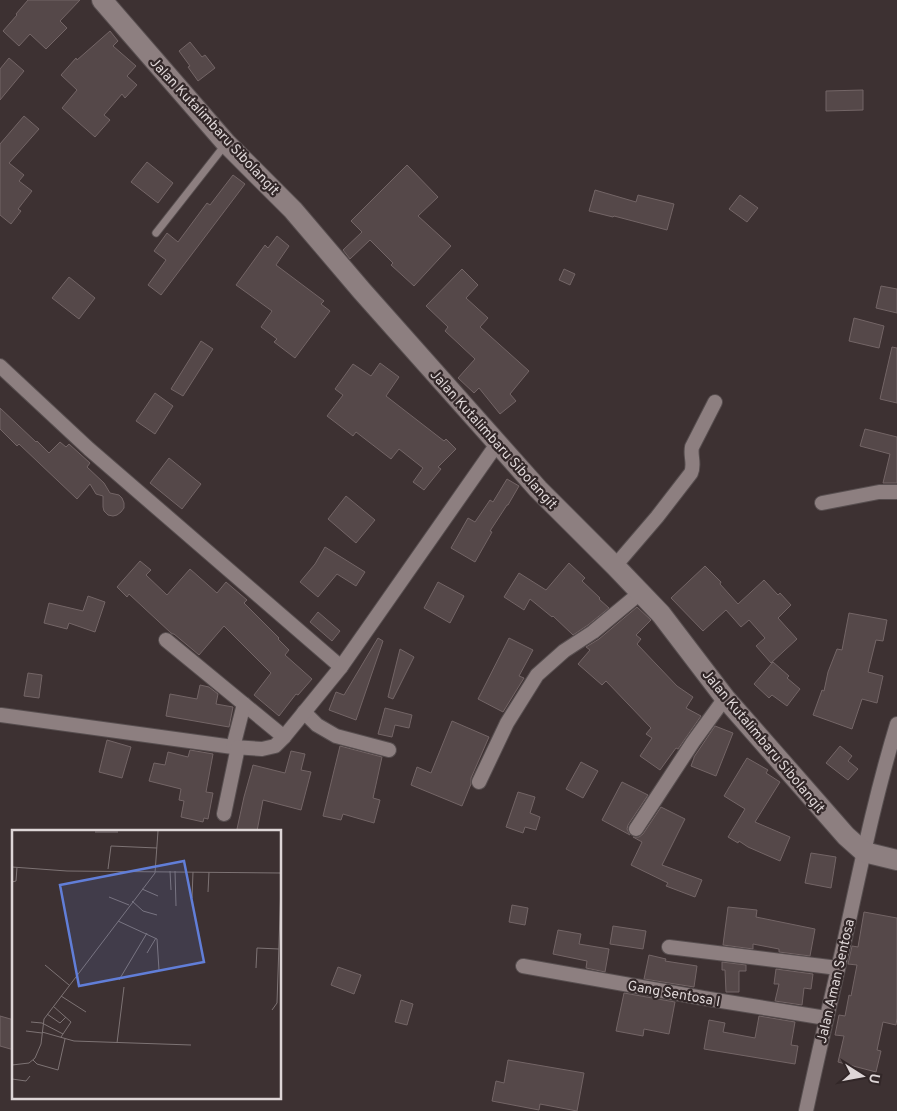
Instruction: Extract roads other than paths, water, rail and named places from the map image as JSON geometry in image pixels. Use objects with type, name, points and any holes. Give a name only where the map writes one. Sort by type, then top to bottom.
[{"type":"street","name":"Jalan Kutalimbaru Sibolangit","points":[[102,0],[226,142],[293,210],[497,444],[538,489],[661,614],[725,698],[846,836],[864,852],[897,860]]},
{"type":"street","points":[[0,366],[89,449],[341,667]]},
{"type":"street","points":[[615,566],[657,517],[690,472],[693,466],[692,447],[714,402]]},
{"type":"street","points":[[0,715],[235,747],[262,749],[274,746],[284,737],[341,667],[497,444]]},
{"type":"street","points":[[822,503],[879,492],[897,492]]},
{"type":"street","points":[[478,782],[507,723],[537,675],[564,651],[593,632],[640,593]]},
{"type":"street","points":[[166,640],[284,737]]},
{"type":"street","points":[[636,830],[693,742],[725,698]]},
{"type":"street","points":[[224,814],[244,704]]},
{"type":"street","points":[[304,712],[317,725],[336,736],[389,750]]},
{"type":"street","name":"Jalan Aman Sentosa","points":[[806,1111],[864,852],[897,724]]},
{"type":"street","points":[[669,947],[838,968]]},
{"type":"street","name":"Gang Sentosa I","points":[[523,966],[826,1018]]},
{"type":"lane","points":[[156,233],[226,142]]}]
